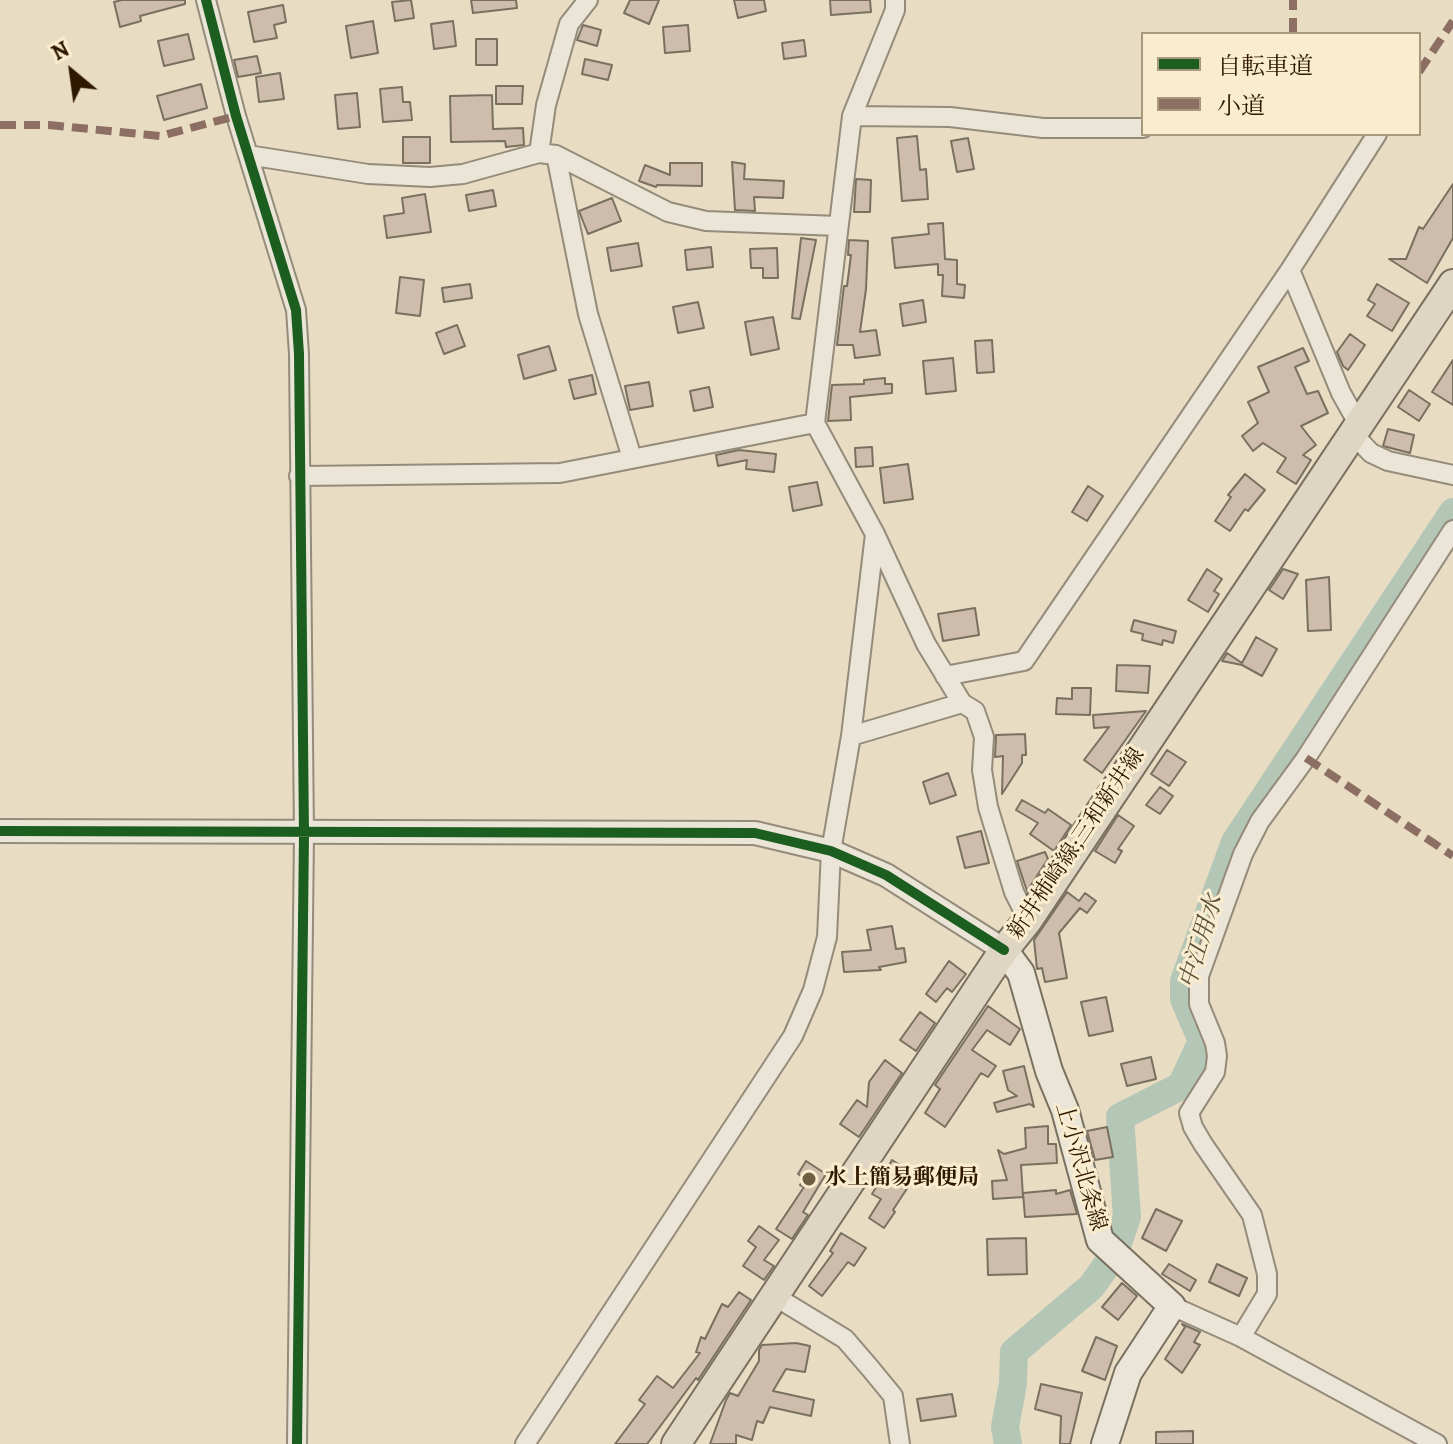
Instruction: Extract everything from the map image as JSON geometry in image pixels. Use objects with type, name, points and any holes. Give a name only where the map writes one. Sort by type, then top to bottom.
[{"type":"main road","name":"新井柿崎線;三和新井線","points":[[676,1444],[1004,950],[1028,920],[1453,284]]},
{"type":"main road","name":"上小沢北条線","points":[[1004,950],[1021,973],[1049,1071],[1065,1110],[1100,1240],[1172,1306]]},
{"type":"main road","points":[[1105,1444],[1128,1373],[1172,1306]]},
{"type":"street","points":[[206,0],[248,155],[296,310],[299,354],[304,834],[297,1444]]},
{"type":"street","points":[[588,0],[569,24],[546,105],[547,154],[588,314],[632,458]]},
{"type":"street","points":[[895,0],[895,10],[852,116],[815,423],[875,534],[926,644],[962,703],[975,711],[984,737],[982,770],[988,807],[1014,892],[1028,920]]},
{"type":"street","points":[[852,116],[950,117],[1043,128],[1141,128]]},
{"type":"street","points":[[945,676],[1024,661],[1290,270],[1376,136]]},
{"type":"street","points":[[248,155],[368,174],[430,177],[463,174],[547,154],[668,212],[706,221],[838,226]]},
{"type":"street","points":[[1290,270],[1356,430],[1371,453],[1388,461],[1453,475]]},
{"type":"street","points":[[299,476],[560,473],[815,423]]},
{"type":"street","points":[[1241,1337],[1267,1294],[1267,1274],[1252,1215],[1203,1144],[1189,1113],[1215,1072],[1217,1056],[1199,1004],[1199,976],[1243,854],[1260,821],[1306,758],[1453,530]]},
{"type":"street","points":[[525,1444],[793,1036],[813,990],[827,937],[831,851],[851,736],[875,534]]},
{"type":"street","points":[[851,736],[962,703]]},
{"type":"street","points":[[0,831],[755,833],[831,851],[886,875],[1004,950]]},
{"type":"street","points":[[776,1297],[845,1339],[870,1368],[893,1396],[900,1444]]},
{"type":"street","points":[[1172,1306],[1241,1337],[1437,1444]]},
{"type":"building","points":[[185,0],[185,4],[140,16],[141,21],[120,27],[114,2]]},
{"type":"building","points":[[411,0],[414,18],[395,21],[392,2]]},
{"type":"building","points":[[471,0],[516,0],[517,8],[473,13]]},
{"type":"building","points":[[630,0],[659,0],[649,24],[624,13]]},
{"type":"building","points":[[734,0],[764,0],[766,11],[738,18]]},
{"type":"building","points":[[830,0],[870,0],[871,12],[831,15]]},
{"type":"building","points":[[283,5],[286,22],[274,25],[277,38],[254,42],[248,12]]},
{"type":"building","points":[[373,21],[378,53],[351,58],[346,26]]},
{"type":"building","points":[[453,21],[456,46],[434,49],[431,24]]},
{"type":"building","points":[[583,25],[601,30],[597,46],[577,40]]},
{"type":"building","points":[[688,25],[690,51],[665,53],[663,27]]},
{"type":"building","points":[[188,34],[194,59],[164,66],[158,41]]},
{"type":"building","points":[[476,39],[497,39],[497,65],[476,65]]},
{"type":"building","points":[[804,40],[806,56],[784,59],[782,43]]},
{"type":"building","points":[[257,56],[261,73],[238,77],[234,60]]},
{"type":"building","points":[[585,59],[612,65],[608,80],[582,74]]},
{"type":"building","points":[[280,73],[284,99],[259,102],[256,77]]},
{"type":"building","points":[[201,84],[207,108],[164,120],[157,96]]},
{"type":"building","points":[[496,86],[523,86],[522,104],[496,104]]},
{"type":"building","points":[[402,87],[403,102],[410,102],[412,120],[383,122],[380,89]]},
{"type":"building","points":[[357,93],[360,127],[338,129],[335,95]]},
{"type":"building","points":[[492,95],[493,129],[523,128],[524,145],[506,147],[505,141],[451,142],[450,96]]},
{"type":"building","points":[[917,136],[920,170],[926,169],[928,199],[902,201],[897,138]]},
{"type":"building","points":[[403,137],[430,137],[430,163],[403,163]]},
{"type":"building","points":[[968,138],[974,169],[957,172],[951,141]]},
{"type":"building","points":[[732,162],[745,164],[744,179],[784,181],[783,198],[754,197],[755,211],[735,210]]},
{"type":"building","points":[[670,163],[702,163],[702,186],[656,187],[639,181],[645,165],[670,175]]},
{"type":"building","points":[[856,179],[871,180],[870,212],[854,212]]},
{"type":"building","points":[[1453,184],[1453,238],[1427,283],[1389,259],[1406,259],[1419,227],[1423,229]]},
{"type":"building","points":[[493,190],[496,206],[469,211],[466,195]]},
{"type":"building","points":[[425,194],[431,232],[387,238],[384,216],[404,213],[402,198]]},
{"type":"building","points":[[612,198],[621,221],[588,234],[579,211]]},
{"type":"building","points":[[943,223],[945,259],[957,260],[957,284],[965,285],[964,298],[942,296],[943,275],[938,275],[938,264],[895,268],[892,238],[929,234],[928,224]]},
{"type":"building","points":[[801,238],[816,240],[800,319],[792,318]]},
{"type":"building","points":[[849,240],[868,241],[860,332],[876,330],[880,355],[855,358],[853,345],[837,345],[851,255],[848,255]]},
{"type":"building","points":[[638,243],[642,266],[611,271],[607,248]]},
{"type":"building","points":[[711,247],[713,267],[687,270],[685,250]]},
{"type":"building","points":[[777,248],[778,278],[763,278],[763,268],[751,268],[750,249]]},
{"type":"building","points":[[400,277],[424,280],[420,316],[396,313]]},
{"type":"building","points":[[470,284],[472,298],[444,302],[442,288]]},
{"type":"building","points":[[1377,284],[1409,303],[1392,331],[1367,316],[1375,304],[1368,300]]},
{"type":"building","points":[[923,300],[926,322],[903,326],[900,304]]},
{"type":"building","points":[[698,302],[704,328],[678,333],[673,307]]},
{"type":"building","points":[[773,317],[779,349],[751,355],[745,322]]},
{"type":"building","points":[[457,325],[465,346],[444,354],[436,333]]},
{"type":"building","points":[[1350,334],[1365,345],[1348,370],[1337,352]]},
{"type":"building","points":[[992,340],[994,372],[977,373],[975,341]]},
{"type":"building","points":[[549,346],[556,370],[524,379],[518,355]]},
{"type":"building","points":[[1303,348],[1309,361],[1295,367],[1307,394],[1318,391],[1328,413],[1301,426],[1316,445],[1303,455],[1311,460],[1296,484],[1277,472],[1286,458],[1263,443],[1253,451],[1242,436],[1258,423],[1248,402],[1269,392],[1258,367]]},
{"type":"building","points":[[953,358],[956,391],[926,394],[923,361]]},
{"type":"building","points":[[1453,360],[1453,405],[1432,392]]},
{"type":"building","points":[[592,375],[596,394],[574,399],[569,380]]},
{"type":"building","points":[[885,378],[885,384],[892,384],[892,393],[850,397],[851,420],[828,421],[832,385],[864,384],[864,380]]},
{"type":"building","points":[[649,382],[653,406],[630,410],[625,386]]},
{"type":"building","points":[[709,387],[713,407],[694,411],[690,391]]},
{"type":"building","points":[[1409,390],[1430,404],[1419,421],[1398,407]]},
{"type":"building","points":[[1388,429],[1414,435],[1410,453],[1383,446]]},
{"type":"building","points":[[872,447],[873,466],[856,467],[855,448]]},
{"type":"building","points":[[739,450],[776,454],[774,472],[746,469],[747,460],[718,466],[716,455]]},
{"type":"building","points":[[908,464],[913,499],[884,503],[880,468]]},
{"type":"building","points":[[1245,474],[1265,490],[1248,511],[1245,509],[1230,531],[1215,521],[1231,497],[1228,495]]},
{"type":"building","points":[[817,482],[822,505],[793,511],[789,487]]},
{"type":"building","points":[[1088,486],[1103,496],[1087,521],[1072,512]]},
{"type":"building","points":[[1207,569],[1222,579],[1214,591],[1219,594],[1208,612],[1188,600]]},
{"type":"building","points":[[1283,569],[1298,574],[1283,599],[1269,590]]},
{"type":"building","points":[[1329,577],[1331,630],[1308,631],[1306,580]]},
{"type":"building","points":[[975,608],[979,635],[943,641],[938,614]]},
{"type":"building","points":[[1134,620],[1176,631],[1173,643],[1163,640],[1162,645],[1142,640],[1143,634],[1131,631]]},
{"type":"building","points":[[1256,637],[1277,649],[1262,676],[1242,665],[1222,661],[1227,653],[1242,663]]},
{"type":"building","points":[[1117,665],[1150,666],[1148,693],[1116,691]]},
{"type":"building","points":[[1072,688],[1091,688],[1090,715],[1056,714],[1057,698],[1072,699]]},
{"type":"building","points":[[1146,711],[1102,773],[1084,760],[1109,727],[1094,728],[1093,715]]},
{"type":"building","points":[[1025,734],[1026,755],[1022,755],[1022,763],[1002,794],[1003,756],[995,757],[996,735]]},
{"type":"building","points":[[1167,750],[1186,762],[1169,786],[1151,774]]},
{"type":"building","points":[[948,773],[956,795],[930,804],[923,782]]},
{"type":"building","points":[[1160,787],[1173,796],[1160,814],[1146,805]]},
{"type":"building","points":[[1022,800],[1045,813],[1048,809],[1071,825],[1054,851],[1030,834],[1038,823],[1016,810]]},
{"type":"building","points":[[1118,815],[1134,826],[1118,849],[1122,851],[1115,863],[1095,851]]},
{"type":"building","points":[[981,831],[989,863],[965,868],[957,837]]},
{"type":"building","points":[[1045,852],[1048,859],[1027,891],[1017,861]]},
{"type":"building","points":[[1067,892],[1079,901],[1085,893],[1096,901],[1087,913],[1080,908],[1059,933],[1067,978],[1045,982],[1042,968],[1037,969],[1034,940]]},
{"type":"building","points":[[892,926],[896,949],[904,948],[906,962],[879,967],[881,970],[844,972],[842,952],[871,950],[867,930]]},
{"type":"building","points":[[949,961],[966,974],[952,992],[947,988],[936,1002],[926,994]]},
{"type":"building","points":[[1106,997],[1113,1031],[1089,1036],[1081,1002]]},
{"type":"building","points":[[988,1006],[1020,1029],[1010,1045],[987,1030],[972,1050],[996,1066],[988,1077],[981,1073],[945,1127],[925,1113],[940,1089],[935,1085]]},
{"type":"building","points":[[920,1012],[935,1023],[916,1051],[900,1040]]},
{"type":"building","points":[[1151,1057],[1156,1079],[1127,1086],[1121,1064]]},
{"type":"building","points":[[885,1060],[902,1073],[859,1137],[840,1124],[857,1100],[867,1107],[869,1082]]},
{"type":"building","points":[[1024,1066],[1034,1107],[1030,1104],[997,1112],[994,1103],[1017,1096],[1008,1090],[1003,1071]]},
{"type":"building","points":[[1048,1126],[1048,1144],[1056,1144],[1057,1163],[1021,1165],[1023,1197],[993,1199],[992,1181],[1007,1180],[998,1150],[1004,1154],[1026,1148],[1025,1128]]},
{"type":"building","points":[[1107,1127],[1113,1157],[1095,1160],[1087,1131]]},
{"type":"building","points":[[892,1160],[906,1169],[901,1178],[910,1184],[884,1228],[869,1218],[881,1199],[872,1194]]},
{"type":"building","points":[[806,1161],[826,1174],[803,1212],[808,1215],[792,1239],[776,1229],[804,1187],[800,1185],[804,1178],[798,1174]]},
{"type":"building","points":[[1056,1190],[1056,1194],[1070,1190],[1077,1214],[1025,1217],[1023,1193]]},
{"type":"building","points":[[1156,1209],[1182,1221],[1166,1251],[1142,1238]]},
{"type":"building","points":[[759,1226],[779,1240],[764,1260],[774,1266],[764,1280],[743,1266],[756,1247],[748,1241]]},
{"type":"building","points":[[841,1233],[866,1248],[854,1266],[848,1262],[822,1296],[809,1286],[833,1253],[830,1251]]},
{"type":"building","points":[[1026,1238],[1027,1274],[988,1275],[987,1239]]},
{"type":"building","points":[[1169,1264],[1196,1280],[1190,1291],[1162,1274]]},
{"type":"building","points":[[1217,1264],[1247,1278],[1239,1296],[1209,1282]]},
{"type":"building","points":[[1122,1283],[1137,1296],[1118,1320],[1102,1307]]},
{"type":"building","points":[[739,1292],[751,1300],[698,1380],[696,1378],[647,1444],[615,1444],[645,1404],[639,1400],[657,1376],[673,1388],[700,1353],[696,1352],[701,1337],[705,1339],[722,1304],[728,1307]]},
{"type":"building","points":[[1182,1324],[1200,1332],[1194,1342],[1200,1345],[1182,1373],[1165,1359],[1185,1327]]},
{"type":"building","points":[[1096,1337],[1117,1346],[1105,1380],[1082,1371]]},
{"type":"building","points":[[796,1343],[810,1346],[805,1372],[786,1369],[773,1391],[814,1400],[811,1416],[770,1407],[763,1423],[757,1421],[752,1440],[736,1435],[736,1444],[710,1444],[726,1400],[730,1393],[738,1396],[759,1361],[762,1345]]},
{"type":"building","points":[[1041,1384],[1082,1393],[1070,1444],[1060,1444],[1061,1416],[1035,1409]]},
{"type":"building","points":[[952,1394],[956,1416],[921,1421],[917,1399]]},
{"type":"building","points":[[1193,1431],[1193,1444],[1156,1444],[1156,1432]]},
{"type":"waterway","name":"中江用水","points":[[1008,1444],[1005,1427],[1013,1383],[1014,1352],[1091,1287],[1114,1255],[1127,1217],[1120,1117],[1181,1086],[1202,1041],[1184,999],[1184,981],[1235,842],[1453,512]]},
{"type":"marked path","points":[[1293,0],[1293,32]]},
{"type":"marked path","points":[[1421,69],[1453,21]]},
{"type":"marked path","points":[[0,125],[49,125],[160,136],[236,116]]},
{"type":"marked path","points":[[1306,758],[1453,856]]},
{"type":"cycle path","points":[[206,0],[236,116],[296,310],[299,354],[304,834],[297,1444]]},
{"type":"cycle path","points":[[0,831],[755,833],[831,851],[886,875],[1004,950]]},
{"type":"place","name":"水上簡易郵便局","points":[[809,1179]]}]
